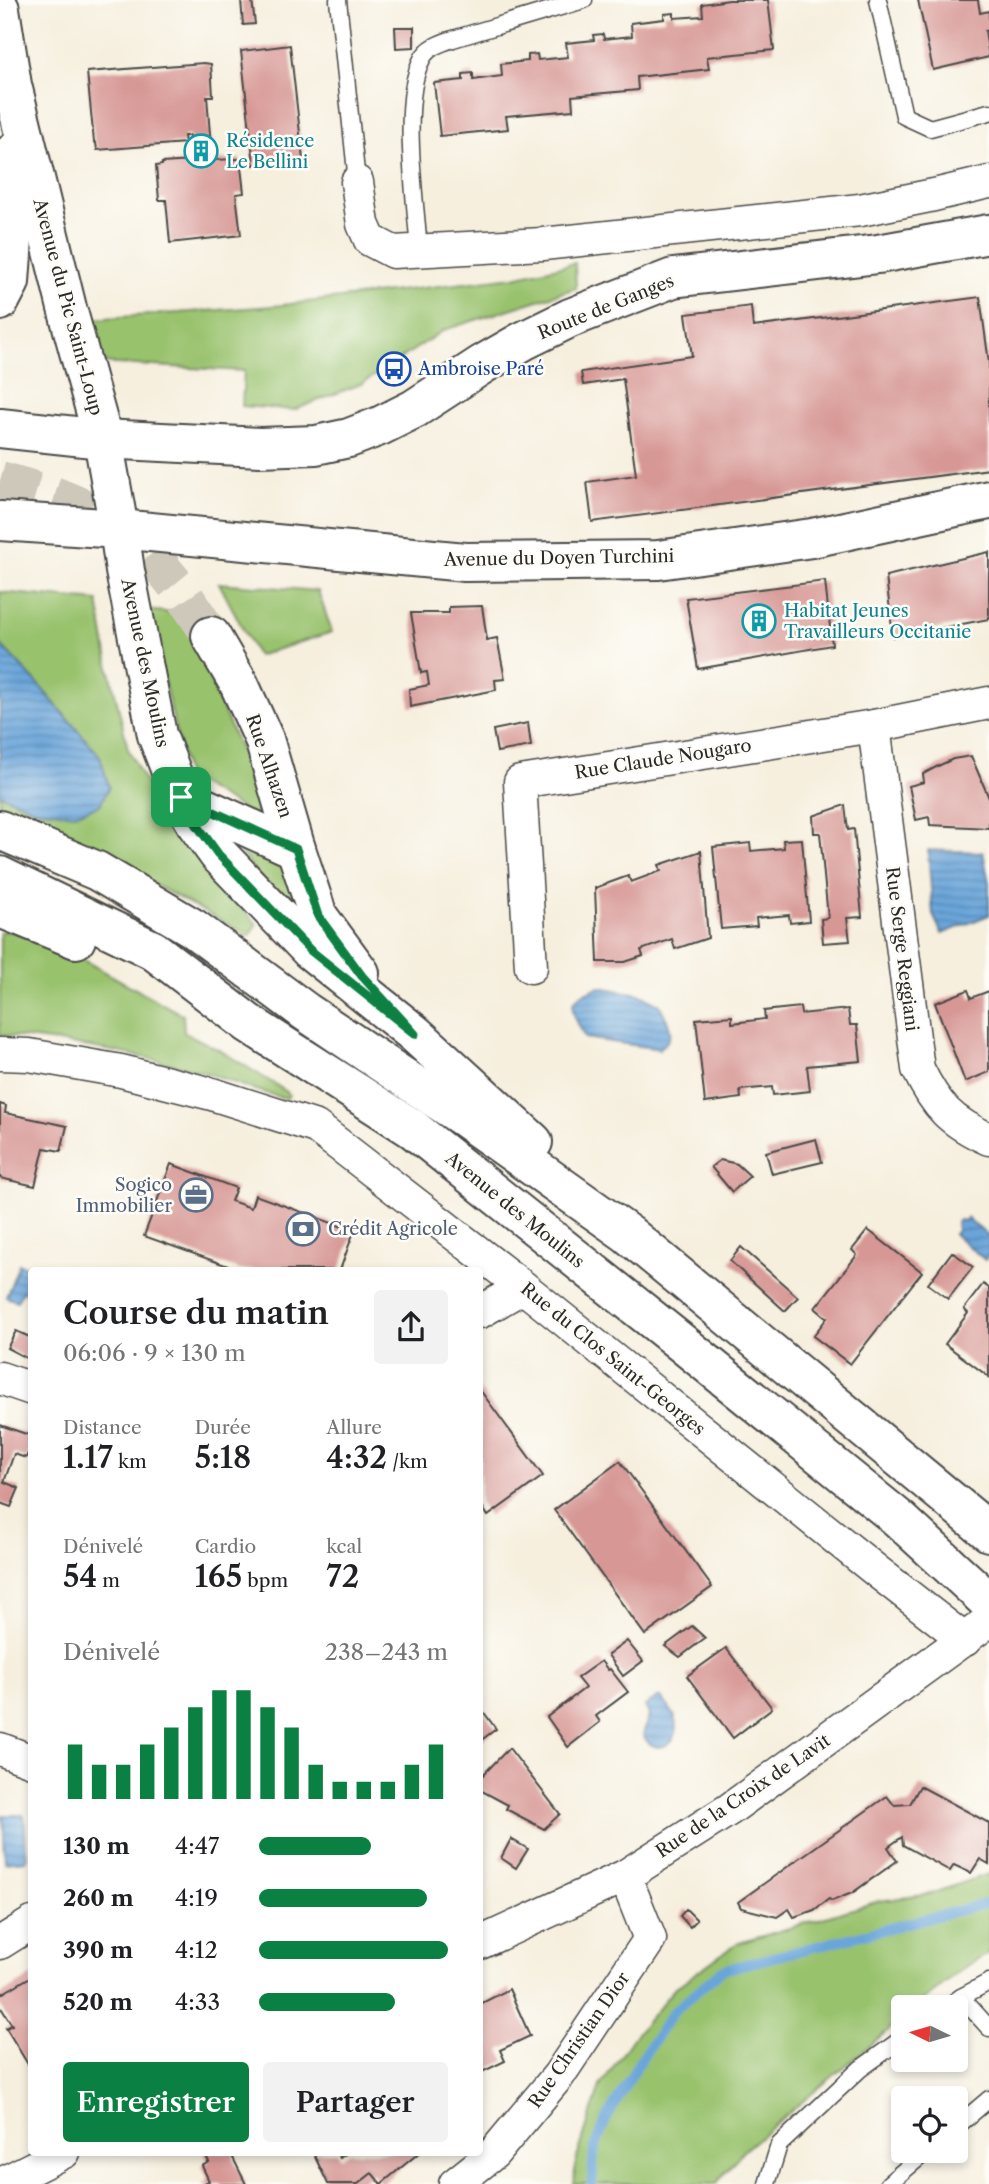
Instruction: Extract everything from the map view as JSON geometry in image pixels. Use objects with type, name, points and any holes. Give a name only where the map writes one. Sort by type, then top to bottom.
[{"type":"main road","name":"Avenue du Pic Saint-Loup","points":[[0,9],[12,85],[66,308],[103,439],[119,530]]},
{"type":"main road","name":"Avenue du Pic Saint-Loup","points":[[0,300],[10,282],[15,225],[12,85]]},
{"type":"main road","name":"Route de Ganges","points":[[0,428],[103,439],[260,447],[316,445],[349,438],[380,426],[414,409],[483,364],[570,318],[673,278],[878,254],[989,234]]},
{"type":"main road","name":"Avenue du Doyen Turchini","points":[[0,522],[119,530],[465,562],[658,560],[812,538],[989,500]]},
{"type":"main road","name":"Avenue des Moulins","points":[[119,530],[157,734],[181,797],[218,854],[310,950],[415,1034],[524,1133],[628,1234],[988,1534]]},
{"type":"main road","name":"Rue Alhazen","points":[[211,636],[239,684],[264,738],[318,916],[362,976],[415,1034]]},
{"type":"main road","points":[[181,797],[296,849]]},
{"type":"main road","name":"Avenue des Moulins","points":[[0,830],[97,871],[193,928],[306,1012],[466,1119],[628,1234]]},
{"type":"main road","name":"Avenue des Moulins","points":[[0,876],[153,950],[248,1023],[413,1129],[899,1519],[982,1628]]},
{"type":"main road","points":[[0,908],[89,944],[248,1023]]},
{"type":"street","points":[[357,182],[363,223],[370,240],[393,252],[543,244],[846,211],[989,182]]},
{"type":"street","points":[[934,195],[944,243]]},
{"type":"street","name":"Rue Claude Nougaro","points":[[531,967],[520,782],[874,726],[989,703]]},
{"type":"street","name":"Rue Serge Reggiani","points":[[874,726],[918,1069],[931,1095],[961,1126],[989,1139]]},
{"type":"street","name":"Rue du Clos Saint-Georges","points":[[0,1054],[29,1055],[121,1071],[212,1094],[316,1127],[523,1287],[879,1573],[982,1628]]},
{"type":"street","points":[[483,1310],[523,1287]]},
{"type":"street","points":[[0,1378],[28,1388]]},
{"type":"street","name":"Rue de la Croix de Lavit","points":[[483,1942],[625,1876],[730,1809],[982,1628]]},
{"type":"street","points":[[0,1749],[28,1760]]},
{"type":"street","name":"Rue Christian Dior","points":[[454,2184],[494,2153],[559,2075],[650,1939],[625,1876]]},
{"type":"street","points":[[0,1943],[28,1926]]},
{"type":"street","points":[[1,2184],[56,2156]]},
{"type":"lane","points":[[338,0],[357,182]]},
{"type":"lane","points":[[419,251],[411,111],[413,85],[423,57],[435,46],[453,39],[584,0]]},
{"type":"lane","points":[[878,0],[904,116],[930,128],[989,112]]},
{"type":"lane","points":[[965,1995],[989,1982]]},
{"type":"lane","points":[[968,2005],[989,2028]]},
{"type":"lane","points":[[767,2184],[779,2145],[860,2069],[891,2047]]},
{"type":"lane","points":[[968,2117],[989,2099]]},
{"type":"lane","points":[[888,2184],[913,2163]]},
{"type":"green space","points":[[575,263],[576,288],[444,330],[363,383],[294,410],[242,406],[244,371],[99,363],[93,319],[274,306],[514,277]]},
{"type":"green space","points":[[219,583],[318,591],[332,632],[257,656]]},
{"type":"green space","points":[[0,592],[98,601],[109,667],[128,749],[147,786],[198,860],[257,924],[249,936],[61,834],[0,808],[0,794],[34,809],[37,683],[0,644]]},
{"type":"green space","points":[[147,610],[181,614],[262,799],[255,816],[187,777]]},
{"type":"green space","points":[[226,836],[278,855],[297,904],[292,916]]},
{"type":"green space","points":[[11,931],[67,951],[183,1015],[184,1032],[223,1052],[289,1095],[287,1098],[276,1096],[200,1071],[126,1054],[0,1035],[0,932]]},
{"type":"green space","points":[[989,1874],[989,1953],[966,1966],[931,1995],[891,1995],[891,2028],[743,2151],[716,2184],[573,2184],[577,2158],[600,2086],[636,2034],[675,1988],[736,1944],[879,1901],[930,1894]]},
{"type":"water","points":[[0,644],[100,756],[109,787],[100,805],[75,814],[34,809],[0,794]]},
{"type":"water","points":[[928,850],[983,852],[989,883],[989,915],[942,934],[933,915]]},
{"type":"water","points":[[599,987],[639,994],[660,1005],[670,1029],[669,1039],[665,1044],[659,1049],[585,1038],[573,1012],[573,1006],[580,996]]},
{"type":"water","points":[[967,1218],[989,1237],[989,1255],[985,1260],[954,1234],[957,1231],[956,1222],[965,1221]]},
{"type":"water","points":[[19,1264],[28,1267],[28,1293],[23,1291],[17,1301],[6,1297]]},
{"type":"water","points":[[660,1696],[673,1714],[677,1728],[671,1741],[660,1747],[648,1742],[643,1735],[649,1715],[645,1706]]},
{"type":"water","points":[[3,1815],[24,1815],[27,1860],[5,1862]]},
{"type":"building","points":[[241,0],[252,0],[255,24],[243,25]]},
{"type":"building","points":[[729,0],[768,0],[774,50],[707,57],[709,69],[637,77],[638,90],[572,96],[573,110],[506,116],[508,129],[440,136],[434,83],[463,80],[463,74],[473,73],[473,80],[502,76],[501,64],[528,61],[528,55],[537,54],[538,60],[568,57],[566,43],[594,40],[593,35],[603,34],[604,39],[632,36],[631,23],[664,19],[664,14],[674,13],[674,18],[703,16],[702,4]]},
{"type":"building","points":[[918,0],[978,0],[980,13],[989,11],[989,30],[985,31],[989,57],[933,70]]},
{"type":"building","points":[[395,27],[414,27],[414,47],[396,48]]},
{"type":"building","points":[[290,45],[303,160],[254,165],[241,51]]},
{"type":"building","name":"Résidence Le Bellini","points":[[211,64],[213,96],[207,96],[212,160],[240,159],[244,193],[236,194],[241,235],[170,243],[166,200],[159,200],[156,166],[162,163],[192,161],[189,136],[184,136],[185,143],[97,150],[87,72]]},
{"type":"building","points":[[980,297],[989,363],[989,469],[592,522],[587,482],[636,475],[623,379],[583,385],[581,372],[692,356],[686,314],[751,306],[753,327]]},
{"type":"building","points":[[989,552],[989,619],[893,637],[886,576]]},
{"type":"building","name":"Habitat Jeunes Travailleurs Occitanie","points":[[825,581],[832,645],[698,669],[686,598]]},
{"type":"building","points":[[482,606],[487,640],[497,638],[505,679],[495,680],[496,690],[410,707],[409,689],[429,685],[427,672],[421,673],[411,613],[449,613],[449,607]]},
{"type":"building","points":[[528,723],[531,746],[497,752],[493,730]]},
{"type":"building","points":[[971,756],[989,798],[989,828],[930,825],[929,817],[916,820],[909,786],[924,782],[923,774],[938,766],[953,759]]},
{"type":"building","points":[[845,805],[848,830],[854,829],[862,917],[847,918],[850,941],[823,943],[821,919],[828,918],[820,833],[814,833],[813,816]]},
{"type":"building","points":[[802,839],[809,921],[790,923],[789,915],[756,918],[757,926],[721,929],[713,847],[750,843],[751,851],[784,848],[783,840]]},
{"type":"building","points":[[701,851],[708,938],[675,949],[672,939],[641,950],[643,956],[625,962],[598,962],[595,888],[628,876],[631,882],[661,871],[659,865]]},
{"type":"building","points":[[968,990],[971,998],[989,991],[989,1072],[965,1082],[935,1003]]},
{"type":"building","points":[[800,1007],[801,1014],[848,1009],[850,1025],[857,1025],[861,1061],[807,1066],[810,1091],[773,1095],[772,1087],[740,1090],[741,1098],[705,1103],[696,1019],[732,1016],[732,1023],[765,1019],[764,1011]]},
{"type":"building","points":[[0,1104],[6,1106],[5,1113],[67,1126],[61,1151],[44,1148],[35,1186],[0,1178]]},
{"type":"building","points":[[816,1139],[822,1162],[772,1174],[766,1152]]},
{"type":"building","points":[[720,1160],[737,1164],[750,1176],[732,1192],[711,1167]]},
{"type":"building","points":[[171,1164],[236,1188],[231,1201],[251,1208],[255,1195],[354,1231],[341,1267],[231,1267],[144,1236]]},
{"type":"building","points":[[868,1230],[922,1272],[850,1364],[813,1336],[827,1318],[815,1308],[857,1255],[852,1250]]},
{"type":"building","points":[[741,1247],[798,1297],[785,1311],[730,1261]]},
{"type":"building","points":[[952,1252],[973,1267],[948,1299],[928,1284]]},
{"type":"building","points":[[983,1284],[989,1288],[989,1377],[945,1344],[968,1313],[964,1309]]},
{"type":"building","points":[[16,1331],[28,1336],[28,1359],[7,1348]]},
{"type":"building","points":[[483,1394],[543,1476],[488,1516],[483,1508]]},
{"type":"building","points":[[0,1425],[28,1435],[28,1453],[26,1458],[14,1454],[4,1482],[19,1488],[11,1507],[0,1503]]},
{"type":"building","points":[[620,1461],[712,1587],[645,1635],[554,1510]]},
{"type":"building","points":[[692,1626],[705,1638],[680,1657],[665,1646]]},
{"type":"building","points":[[627,1641],[643,1661],[623,1676],[608,1655]]},
{"type":"building","points":[[726,1648],[772,1708],[733,1738],[687,1676]]},
{"type":"building","points":[[601,1661],[628,1692],[596,1716],[600,1722],[568,1747],[547,1717],[585,1688],[577,1678]]},
{"type":"building","points":[[483,1711],[496,1729],[483,1739]]},
{"type":"building","points":[[509,1748],[560,1814],[544,1829],[506,1809],[508,1805],[483,1792],[483,1775]]},
{"type":"building","points":[[920,1786],[989,1823],[989,1864],[980,1859],[971,1873],[954,1865],[950,1871],[903,1845],[902,1837],[888,1847],[897,1861],[852,1893],[832,1901],[829,1899],[814,1910],[794,1917],[789,1909],[777,1917],[741,1908],[738,1902],[887,1796],[894,1805],[910,1804]]},
{"type":"building","points":[[511,1839],[528,1849],[516,1868],[501,1858]]},
{"type":"building","points":[[686,1909],[697,1920],[690,1927],[680,1916]]},
{"type":"building","points":[[28,1978],[28,2064],[6,2028],[12,2025],[0,2006],[0,1995]]},
{"type":"building","points":[[509,1989],[530,2036],[500,2050],[505,2061],[483,2072],[483,2002]]},
{"type":"building","points":[[206,2156],[234,2156],[246,2184],[202,2184],[209,2181],[202,2166],[209,2162]]},
{"type":"building","points":[[314,2156],[415,2156],[381,2184],[372,2173],[358,2184],[328,2184]]},
{"type":"waterway","points":[[592,2184],[594,2151],[606,2120],[638,2064],[673,2012],[722,1970],[989,1903]]},
{"type":"tunnel","points":[[0,480],[56,496],[102,515],[148,551],[181,591],[211,636]]},
{"type":"place","name":"Résidence Le Bellini","points":[[201,151]]},
{"type":"place","name":"Ambroise Paré","points":[[394,369]]},
{"type":"place","name":"Habitat Jeunes Travailleurs Occitanie","points":[[759,621]]},
{"type":"place","name":"Sogico Immobilier","points":[[196,1195]]},
{"type":"place","name":"Crédit Agricole","points":[[303,1229]]},
{"type":"route","points":[[181,797],[296,849],[318,916],[362,976],[415,1034],[310,950],[218,854],[181,797]]}]
